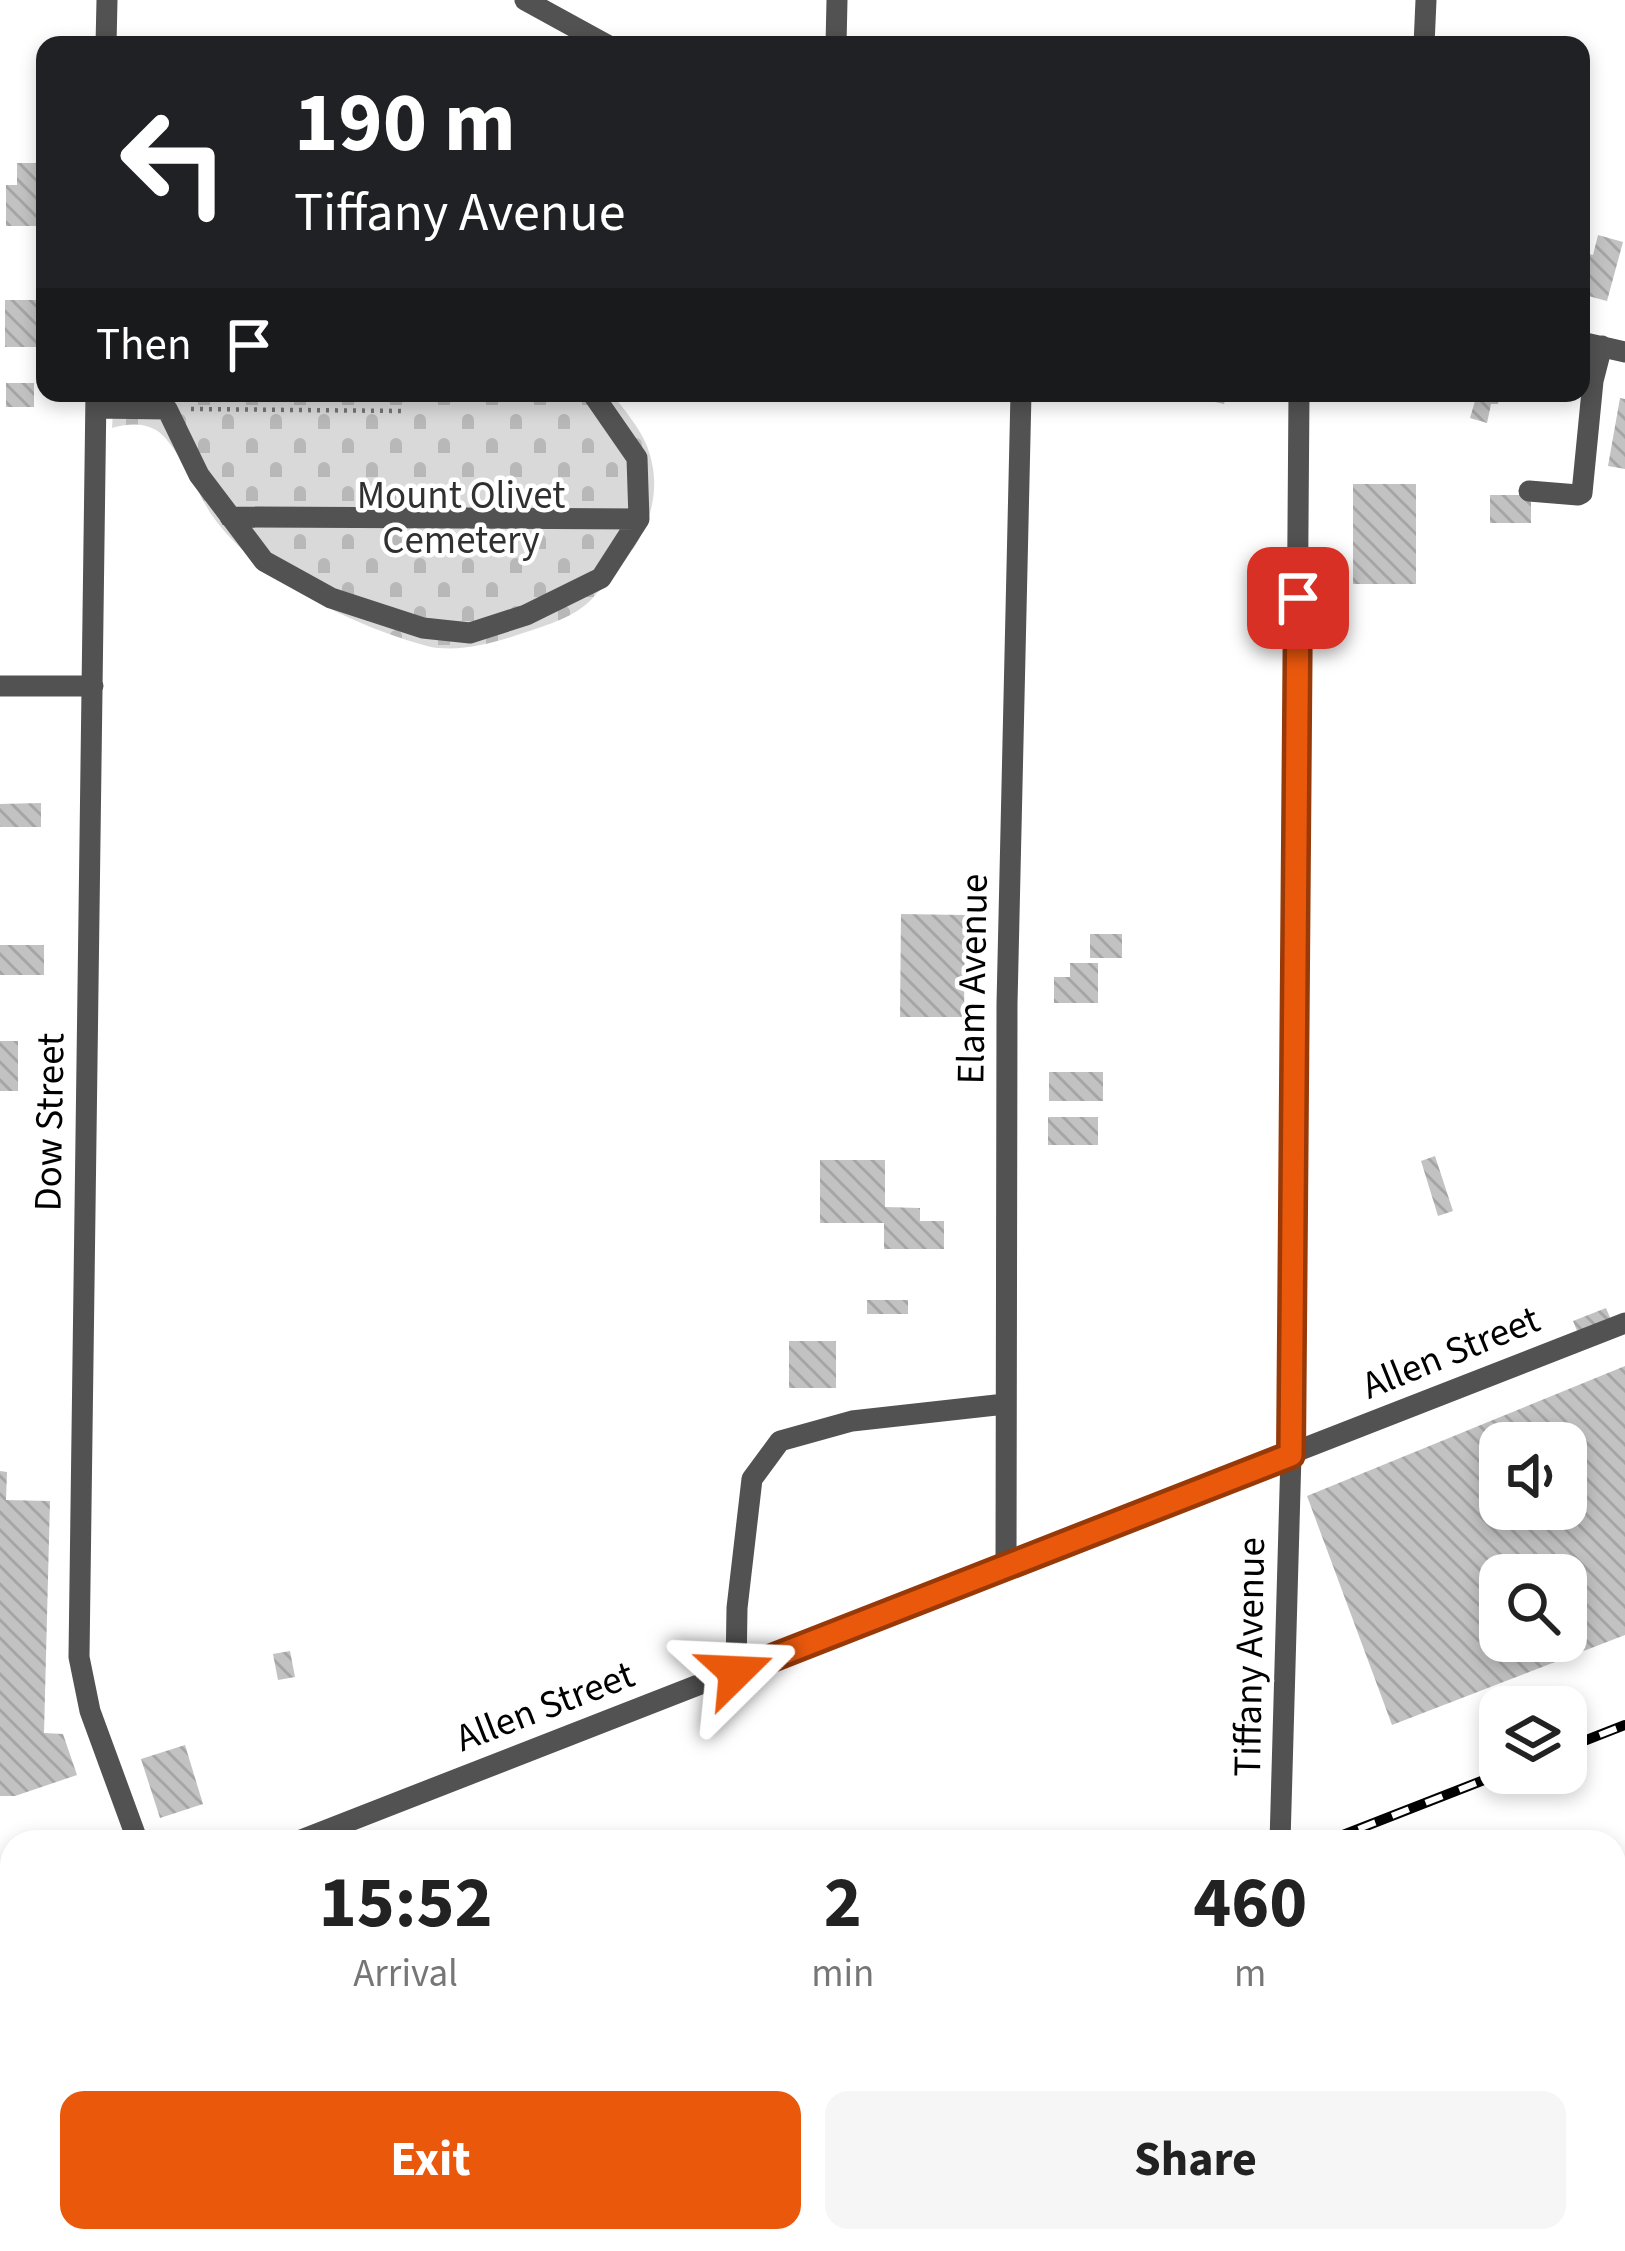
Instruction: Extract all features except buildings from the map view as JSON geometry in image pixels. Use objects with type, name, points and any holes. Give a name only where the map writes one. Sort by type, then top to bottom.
[{"type":"street","points":[[106,36],[107,0]]},
{"type":"street","points":[[525,0],[591,36]]},
{"type":"street","points":[[836,36],[837,0]]},
{"type":"street","points":[[1424,36],[1426,0]]},
{"type":"street","points":[[1529,491],[1582,493],[1593,381],[1591,344],[1625,352]]},
{"type":"street","name":"Dow Street","points":[[96,402],[79,1657],[90,1711],[134,1830]]},
{"type":"street","points":[[173,402],[199,476],[264,561],[331,598],[423,628],[470,633],[526,616],[601,578],[639,519],[637,458],[598,402]]},
{"type":"street","name":"Elam Avenue","points":[[1006,1566],[1007,1004],[1021,402]]},
{"type":"street","name":"Tiffany Avenue","points":[[1280,1830],[1291,1455],[1299,402]]},
{"type":"street","points":[[230,517],[639,519]]},
{"type":"street","points":[[0,686],[93,686]]},
{"type":"street","name":"Allen Street","points":[[327,1830],[1625,1323]]},
{"type":"street","points":[[736,1672],[737,1608],[752,1479],[780,1441],[852,1421],[1005,1404]]},
{"type":"path","points":[[196,402],[403,411]]},
{"type":"green space","name":"Mount Olivet Cemetery","points":[[113,402],[618,402],[647,446],[653,466],[652,505],[628,556],[577,611],[484,644],[427,646],[368,626],[279,579],[211,514],[163,436],[140,425],[112,428]]},
{"type":"railway","points":[[1587,1740],[1625,1725]]},
{"type":"railway","points":[[1356,1830],[1479,1782]]},
{"type":"route","points":[[736,1672],[1291,1455],[1298,598]]}]
